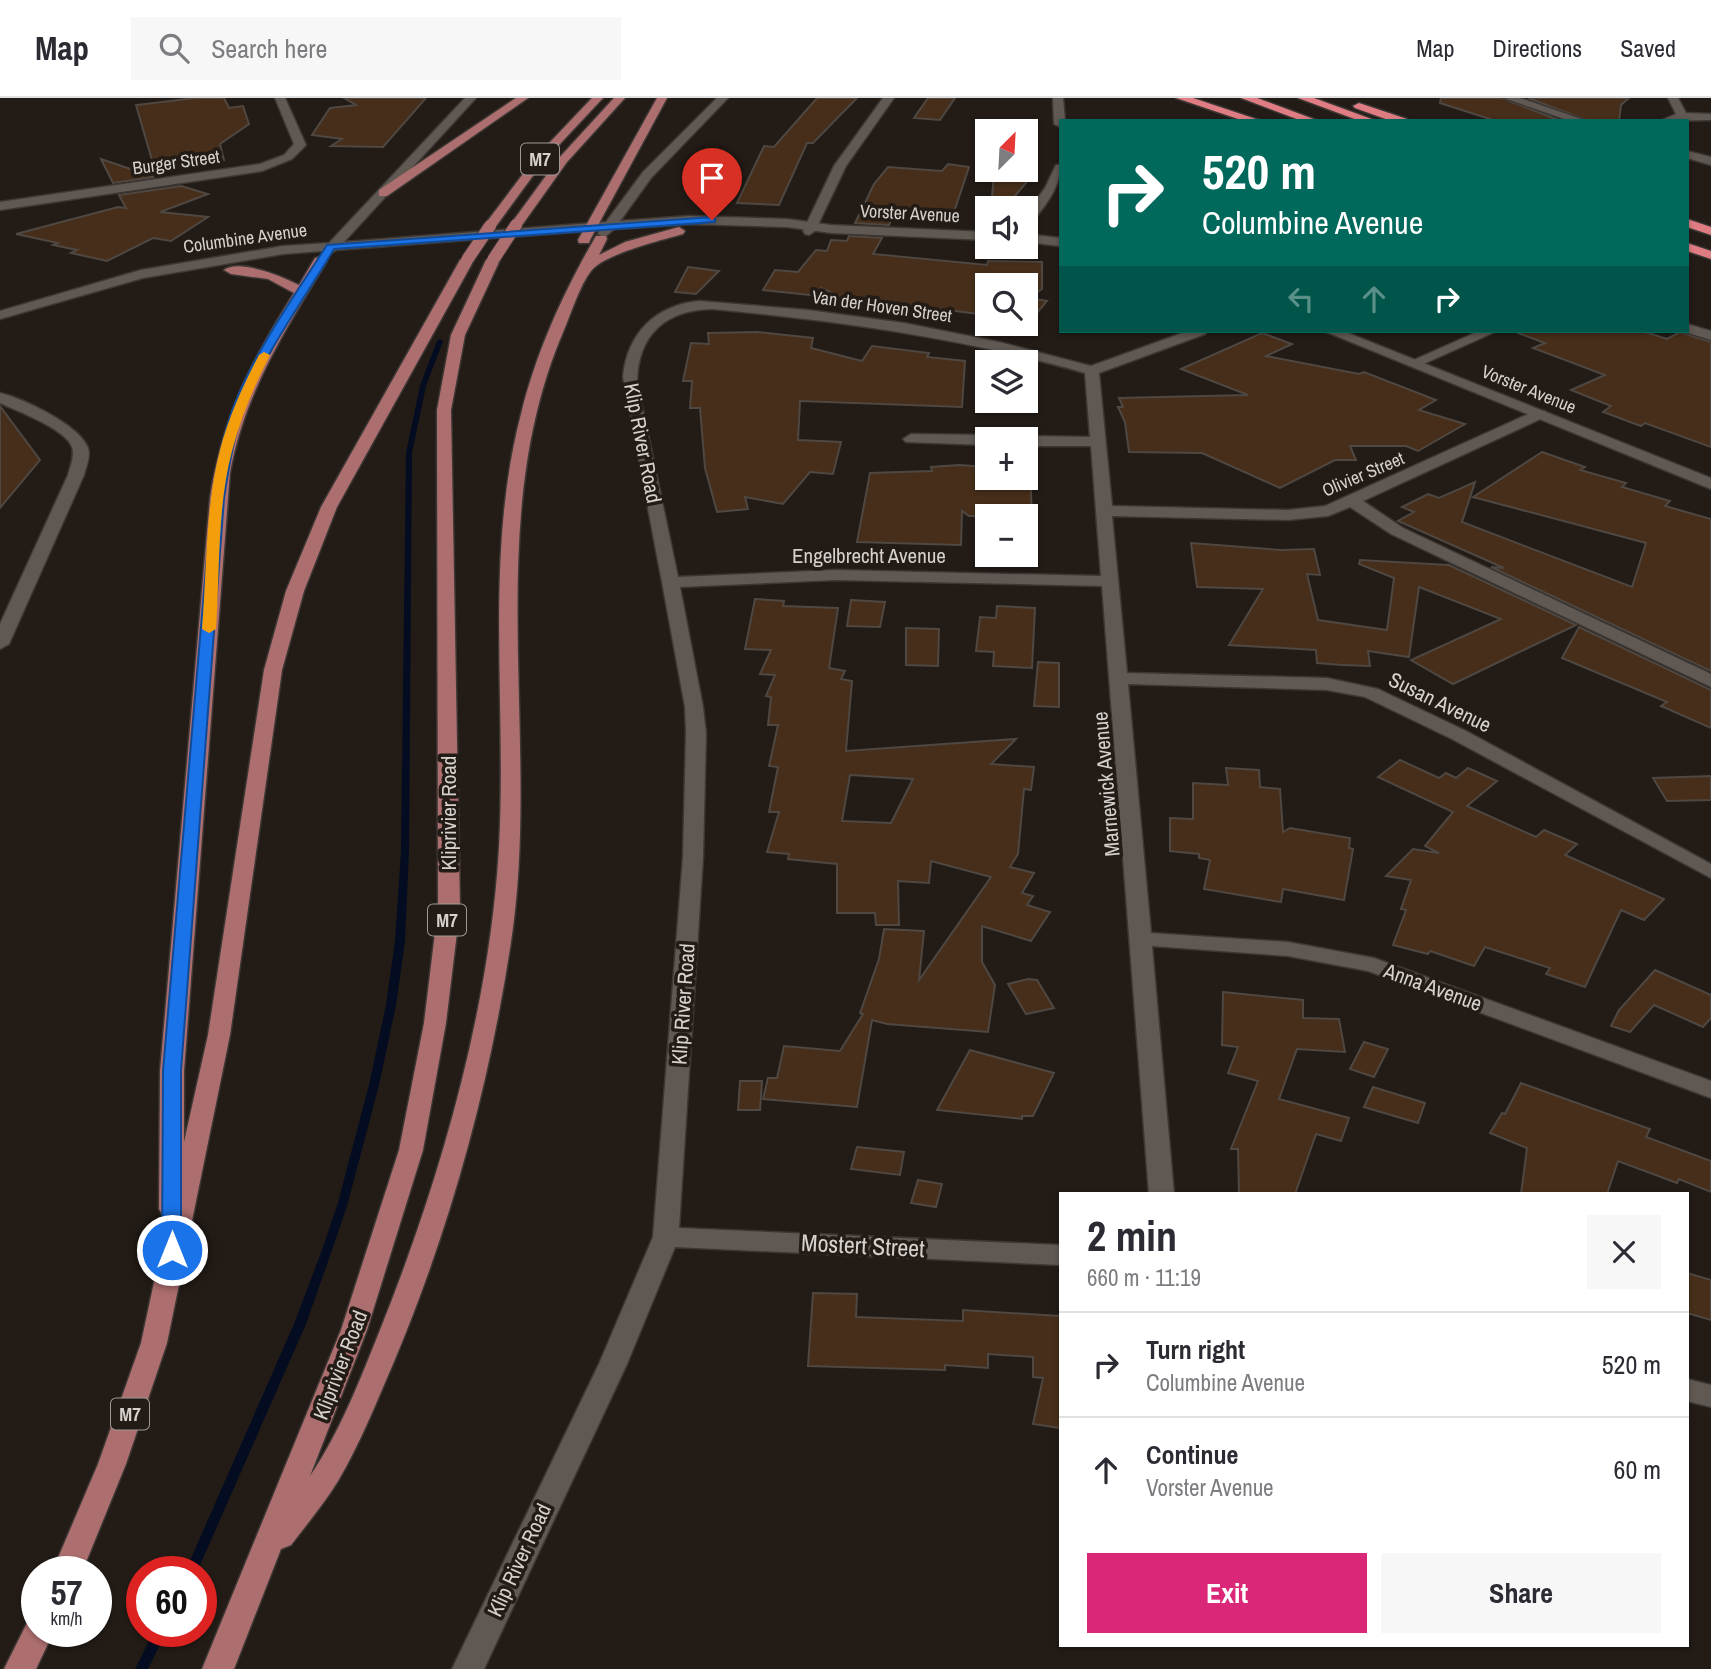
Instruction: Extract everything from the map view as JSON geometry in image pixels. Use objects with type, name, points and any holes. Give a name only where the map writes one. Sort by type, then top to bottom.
[{"type":"highway","points":[[1181,98],[1250,119]]},
{"type":"highway","points":[[1246,98],[1308,119]]},
{"type":"highway","points":[[1303,98],[1366,119]]},
{"type":"highway","points":[[1338,98],[1397,119]]},
{"type":"highway","points":[[1689,224],[1711,231]]},
{"type":"highway","points":[[1689,249],[1711,256]]},
{"type":"main road","points":[[383,193],[523,98]]},
{"type":"main road","name":"M7","points":[[74,1556],[113,1464],[154,1343],[219,1035],[273,670],[295,591],[329,507],[465,255],[495,230],[539,160],[598,98]]},
{"type":"main road","name":"Kliprivier Road","points":[[218,1669],[355,1330],[411,1150],[435,1023],[449,908],[444,410],[458,335],[493,260],[516,225],[563,160],[620,98]]},
{"type":"main road","points":[[584,240],[662,98]]},
{"type":"main road","points":[[585,267],[630,245],[679,231]]},
{"type":"main road","points":[[264,1560],[328,1472],[361,1408],[413,1283],[439,1209],[467,1108],[495,971],[505,905],[509,834],[509,580],[513,507],[522,440],[548,348],[585,267],[601,239]]},
{"type":"main road","points":[[172,1250],[172,1071],[218,498],[225,453],[241,402],[320,261]]},
{"type":"main road","points":[[231,271],[275,278],[302,292]]},
{"type":"main road","points":[[20,1669],[31,1647]]},
{"type":"street","name":"Burger Street","points":[[0,206],[218,174],[277,162],[294,153],[300,145],[281,98]]},
{"type":"street","points":[[320,261],[471,98]]},
{"type":"street","points":[[601,239],[637,188],[723,98]]},
{"type":"street","points":[[811,228],[840,166],[889,98]]},
{"type":"street","points":[[1058,98],[1060,119]]},
{"type":"street","points":[[1509,98],[1575,119]]},
{"type":"street","points":[[1673,98],[1682,116]]},
{"type":"street","points":[[1672,119],[1682,116],[1711,117]]},
{"type":"street","points":[[1689,155],[1711,161]]},
{"type":"street","points":[[1038,206],[1059,171]]},
{"type":"street","points":[[637,188],[645,205],[660,214],[689,220]]},
{"type":"street","name":"Vorster Avenue","points":[[495,230],[689,220],[975,235]]},
{"type":"street","name":"Vorster Avenue","points":[[465,255],[679,231],[811,228]]},
{"type":"street","name":"Columbine Avenue","points":[[4,313],[100,284],[191,264],[495,230]]},
{"type":"street","points":[[1038,239],[1059,242]]},
{"type":"street","name":"Columbine Avenue","points":[[299,263],[465,255]]},
{"type":"street","name":"Columbine Avenue","points":[[0,330],[121,292],[231,271],[281,265]]},
{"type":"street","name":"Van der Hoven Street","points":[[664,313],[688,306],[712,305],[901,327],[1014,348],[1092,371]]},
{"type":"street","name":"Klip River Road","points":[[468,1669],[613,1364],[666,1237],[693,857],[696,761],[694,707],[630,382],[635,354],[653,322],[664,313]]},
{"type":"street","points":[[1689,329],[1711,336]]},
{"type":"street","points":[[1092,371],[1195,333]]},
{"type":"street","name":"Vorster Avenue","points":[[1336,333],[1711,484]]},
{"type":"street","points":[[1414,363],[1485,333]]},
{"type":"street","name":"Marnewick Avenue","points":[[1092,371],[1162,1192]]},
{"type":"street","points":[[0,397],[61,428],[79,444],[81,451],[76,475],[0,645]]},
{"type":"street","name":"Olivier Street","points":[[1104,511],[1303,514],[1328,511],[1540,414]]},
{"type":"street","points":[[911,439],[975,440]]},
{"type":"street","points":[[1038,441],[1098,442]]},
{"type":"street","points":[[1352,501],[1397,531],[1711,681]]},
{"type":"street","name":"Engelbrecht Avenue","points":[[671,582],[835,575],[1108,581]]},
{"type":"street","name":"Susan Avenue","points":[[1120,678],[1327,684],[1371,693],[1459,735],[1711,872]]},
{"type":"street","name":"Anna Avenue","points":[[1142,939],[1280,948],[1350,959],[1711,1090]]},
{"type":"street","name":"Mostert Street","points":[[666,1237],[1059,1255]]},
{"type":"street","points":[[1689,1390],[1711,1396]]},
{"type":"building","points":[[195,98],[224,98],[229,108],[243,106],[249,124],[220,144],[224,160],[154,167],[136,105]]},
{"type":"building","points":[[344,98],[426,98],[383,147],[331,146],[342,139],[312,135],[330,108],[356,105]]},
{"type":"building","points":[[817,98],[857,98],[813,143],[807,143],[779,205],[737,203],[764,146],[774,147]]},
{"type":"building","points":[[928,98],[955,98],[940,120],[914,118]]},
{"type":"building","points":[[1441,98],[1502,98],[1556,119],[1490,119],[1440,103]]},
{"type":"building","points":[[1528,98],[1629,98],[1621,105],[1619,119],[1584,119]]},
{"type":"building","points":[[101,159],[154,177],[113,183]]},
{"type":"building","points":[[948,164],[969,167],[953,215],[896,212],[889,225],[855,223],[874,184],[888,167],[942,171]]},
{"type":"building","points":[[993,182],[1027,182],[1015,196],[992,196]]},
{"type":"building","points":[[181,186],[208,194],[160,212],[208,217],[171,241],[153,238],[107,261],[71,253],[77,250],[53,245],[58,243],[16,234],[118,207],[126,208],[119,195]]},
{"type":"building","points":[[849,236],[882,238],[873,254],[987,265],[988,261],[1042,262],[1042,289],[1038,292],[1038,273],[975,273],[975,313],[932,308],[919,314],[900,307],[902,304],[846,299],[821,288],[819,296],[763,290],[775,270],[798,272],[816,250],[827,251],[831,240],[847,241]]},
{"type":"building","points":[[688,267],[719,271],[696,294],[675,292]]},
{"type":"building","points":[[1038,300],[1047,301],[1038,312]]},
{"type":"building","points":[[757,332],[813,338],[811,348],[862,361],[872,346],[929,353],[927,357],[965,361],[962,407],[800,401],[798,440],[841,442],[833,474],[810,472],[783,504],[745,497],[748,509],[717,512],[705,468],[700,408],[690,408],[692,381],[683,381],[691,343],[709,344],[708,333]]},
{"type":"building","points":[[1262,333],[1292,344],[1266,356],[1359,374],[1364,372],[1436,400],[1419,410],[1465,424],[1418,451],[1406,446],[1350,446],[1356,460],[1335,460],[1280,488],[1202,453],[1129,452],[1125,422],[1118,407],[1123,407],[1119,398],[1248,395],[1181,369]]},
{"type":"building","points":[[1518,333],[1648,333],[1667,339],[1683,333],[1711,342],[1711,447],[1645,423],[1641,426],[1603,412],[1611,406],[1571,390],[1605,375],[1533,348],[1545,343]]},
{"type":"building","points":[[0,406],[40,460],[0,508]]},
{"type":"building","points":[[1542,452],[1585,467],[1580,470],[1626,483],[1622,487],[1670,501],[1665,506],[1711,519],[1711,671],[1491,567],[1504,568],[1398,521],[1414,512],[1402,507],[1428,494],[1439,498],[1475,482],[1462,522],[1632,587],[1646,543],[1473,497]]},
{"type":"building","points":[[975,466],[975,490],[1031,490],[1031,504],[975,504],[975,516],[969,516],[962,511],[961,545],[857,542],[870,473],[932,471],[931,467]]},
{"type":"building","points":[[1191,543],[1281,550],[1314,549],[1320,575],[1307,574],[1318,620],[1387,630],[1394,578],[1359,564],[1360,560],[1449,565],[1576,625],[1453,684],[1411,660],[1501,619],[1419,587],[1409,657],[1368,651],[1370,666],[1342,665],[1317,663],[1316,650],[1229,645],[1263,589],[1197,587]]},
{"type":"building","points":[[755,599],[784,601],[783,606],[838,608],[829,668],[845,671],[841,679],[852,681],[846,751],[1016,739],[991,764],[1034,767],[1031,790],[1024,789],[1018,854],[1010,867],[1034,873],[1022,893],[1033,896],[1027,905],[1050,912],[1031,941],[982,926],[982,962],[995,985],[988,1032],[887,1024],[872,1020],[857,1107],[763,1099],[768,1078],[777,1078],[784,1046],[840,1051],[863,1014],[860,1013],[879,959],[884,929],[924,931],[919,980],[991,877],[931,861],[929,883],[898,881],[899,925],[876,925],[875,913],[837,913],[837,864],[788,859],[789,854],[767,852],[779,812],[769,812],[778,767],[769,766],[778,725],[768,725],[771,697],[766,696],[775,675],[760,674],[771,650],[745,649]],"holes":[[[850,775],[913,779],[891,823],[842,821]]]},
{"type":"building","points":[[851,600],[885,602],[880,627],[847,626]]},
{"type":"building","points":[[997,606],[1035,608],[1032,668],[993,666],[994,652],[976,651],[980,617],[996,618]]},
{"type":"building","points":[[1579,627],[1711,690],[1711,728],[1661,706],[1667,702],[1562,658]]},
{"type":"building","points":[[906,628],[939,629],[938,666],[906,665]]},
{"type":"building","points":[[1038,662],[1059,663],[1059,707],[1034,706]]},
{"type":"building","points":[[1400,760],[1439,778],[1446,773],[1456,778],[1468,768],[1497,781],[1467,806],[1536,837],[1544,830],[1577,844],[1565,855],[1664,899],[1644,920],[1621,910],[1585,987],[1546,974],[1550,968],[1485,947],[1474,966],[1430,951],[1428,954],[1393,945],[1406,910],[1401,909],[1411,880],[1386,876],[1413,849],[1439,853],[1425,846],[1453,812],[1378,777]]},
{"type":"building","points":[[1226,768],[1259,770],[1260,787],[1280,789],[1283,832],[1290,828],[1350,838],[1349,848],[1353,849],[1344,900],[1283,889],[1281,902],[1204,889],[1210,860],[1199,858],[1199,854],[1170,851],[1170,818],[1193,819],[1193,783],[1228,785]]},
{"type":"building","points":[[1711,776],[1711,800],[1667,801],[1653,778]]},
{"type":"building","points":[[1655,970],[1711,995],[1711,1018],[1703,1027],[1654,1005],[1630,1032],[1611,1026],[1619,1010]]},
{"type":"building","points":[[1028,979],[1037,980],[1054,1008],[1026,1014],[1008,984]]},
{"type":"building","points":[[1223,992],[1303,1000],[1303,1018],[1339,1019],[1345,1052],[1297,1049],[1279,1099],[1349,1118],[1341,1141],[1316,1134],[1296,1192],[1239,1192],[1238,1149],[1231,1149],[1258,1081],[1228,1073],[1238,1047],[1222,1045]]},
{"type":"building","points":[[1364,1042],[1388,1049],[1374,1077],[1350,1069]]},
{"type":"building","points":[[970,1050],[1054,1073],[1033,1116],[1022,1116],[1022,1119],[937,1110]]},
{"type":"building","points":[[740,1081],[762,1081],[760,1110],[738,1110]]},
{"type":"building","points":[[1521,1083],[1650,1129],[1646,1137],[1711,1161],[1711,1192],[1679,1179],[1677,1183],[1618,1161],[1608,1192],[1521,1192],[1527,1148],[1490,1133],[1502,1113],[1505,1114]]},
{"type":"building","points":[[1373,1087],[1425,1103],[1418,1123],[1364,1107]]},
{"type":"building","points":[[857,1147],[904,1152],[900,1175],[851,1169]]},
{"type":"building","points":[[918,1180],[942,1184],[936,1207],[911,1203]]},
{"type":"building","points":[[1689,1274],[1711,1280],[1711,1320],[1689,1314]]},
{"type":"building","points":[[813,1293],[857,1294],[856,1317],[963,1321],[963,1310],[1059,1316],[1059,1428],[1033,1424],[1043,1378],[1033,1377],[1033,1357],[988,1354],[988,1368],[945,1365],[945,1370],[808,1366]]},
{"type":"waterway","points":[[198,1556],[300,1324],[327,1250],[342,1206],[374,1085],[391,1005],[400,941],[405,851],[409,453],[423,386],[440,341]]},
{"type":"waterway","points":[[141,1669],[153,1647]]},
{"type":"slow traffic","points":[[209,629],[218,498],[225,453],[241,402],[264,355]]},
{"type":"route","points":[[172,1250],[172,1071],[218,498],[225,453],[241,402],[266,352],[331,247],[712,220]]}]
